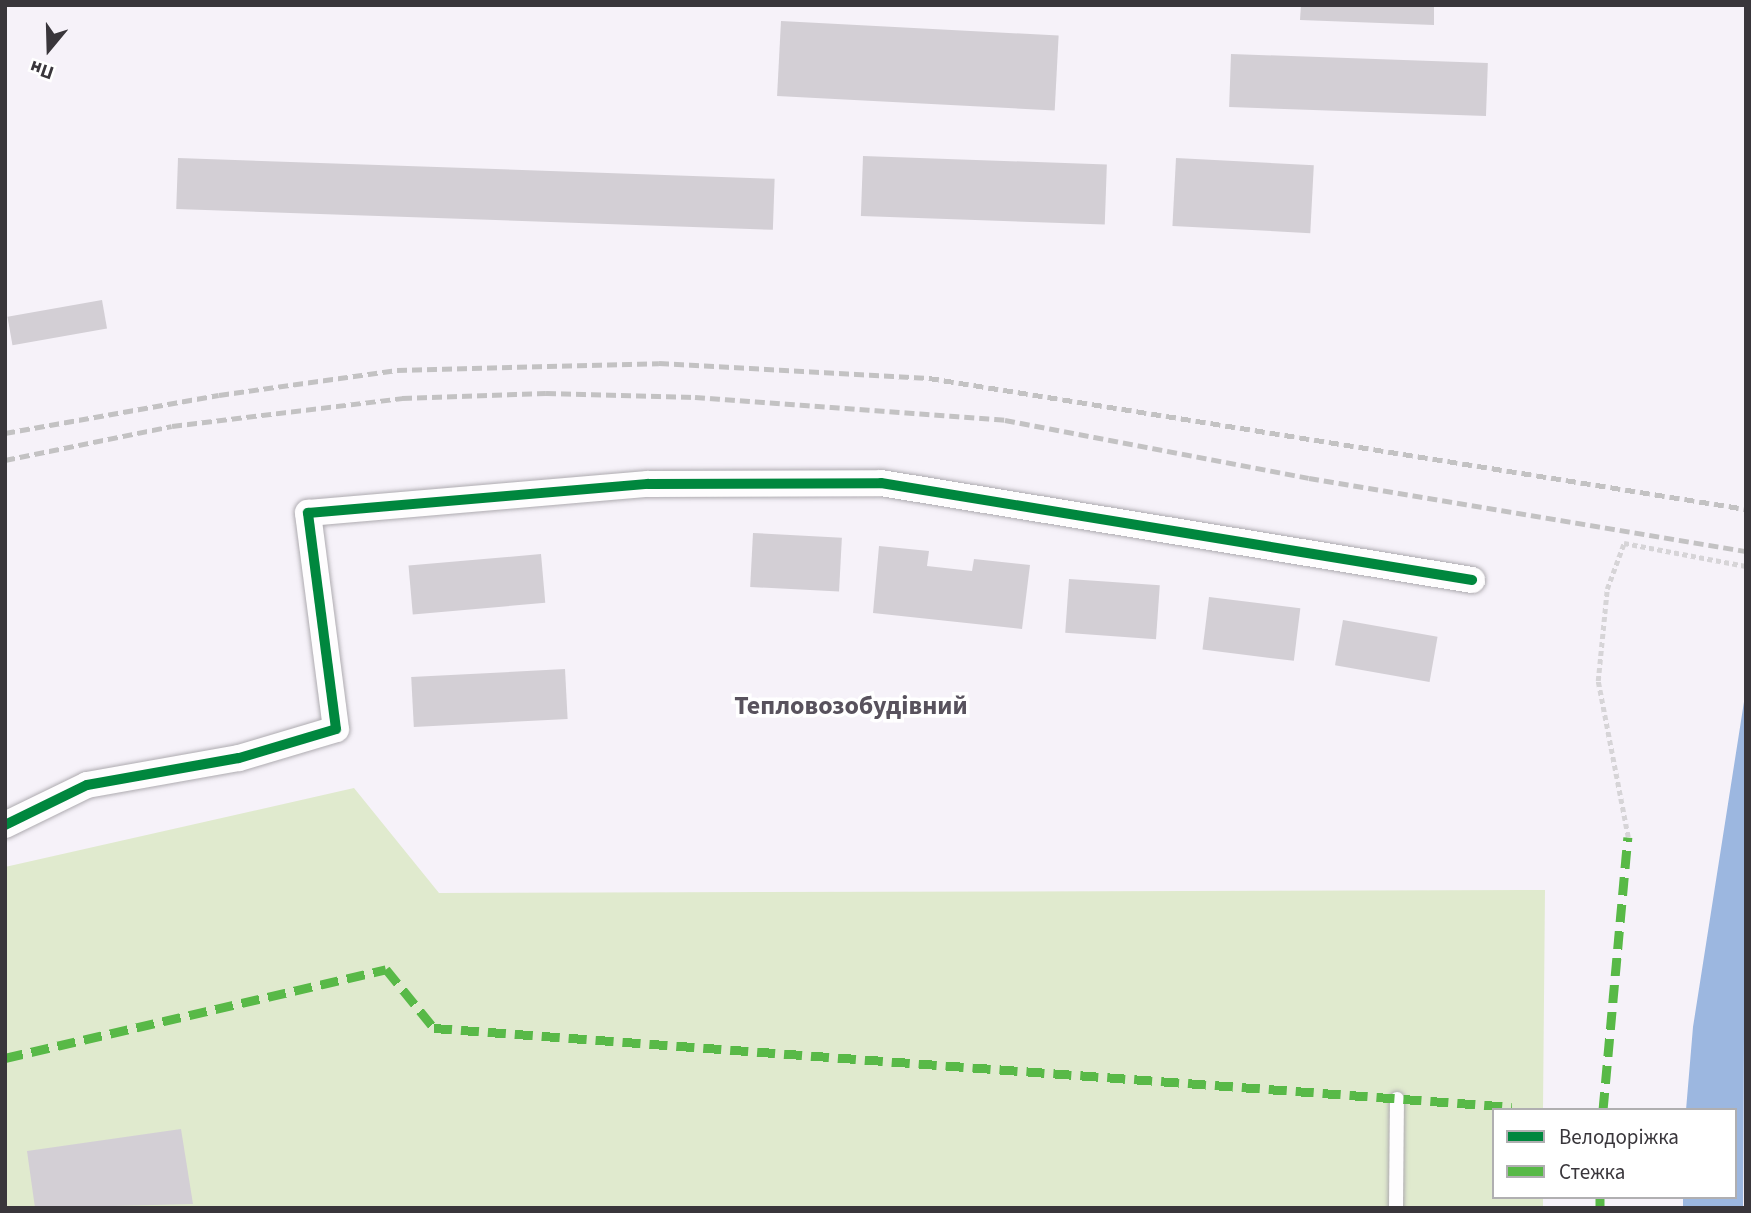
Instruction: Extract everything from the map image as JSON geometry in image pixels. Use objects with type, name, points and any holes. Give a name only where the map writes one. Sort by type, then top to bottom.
[{"type":"street","points":[[5,825],[87,785],[239,758],[336,729],[308,513],[648,484],[881,483],[1472,580]]},
{"type":"lane","points":[[1396,1099],[1396,1208]]},
{"type":"path","points":[[1628,837],[1598,681],[1607,589],[1624,543],[1746,566]]},
{"type":"green space","points":[[354,788],[439,893],[1545,890],[1543,1108],[1492,1108],[1492,1199],[1543,1199],[1543,1208],[5,1208],[5,867]]},
{"type":"water","points":[[1746,689],[1743,1208],[1683,1208],[1683,1199],[1737,1199],[1737,1108],[1686,1108],[1693,1027]]},
{"type":"building","points":[[1301,5],[1434,5],[1434,25],[1300,20]]},
{"type":"building","points":[[781,21],[1059,36],[1055,110],[777,96]]},
{"type":"building","points":[[1231,54],[1488,63],[1486,116],[1229,107]]},
{"type":"building","points":[[863,156],[1107,165],[1105,224],[861,216]]},
{"type":"building","points":[[178,158],[775,179],[773,230],[176,209]]},
{"type":"building","points":[[1176,158],[1314,165],[1310,233],[1172,226]]},
{"type":"building","points":[[102,300],[107,329],[12,345],[7,317]]},
{"type":"building","points":[[753,533],[842,538],[839,592],[750,587]]},
{"type":"building","points":[[879,546],[929,551],[927,566],[972,571],[974,559],[1030,565],[1022,629],[873,613]]},
{"type":"building","points":[[541,554],[545,603],[413,614],[409,566]]},
{"type":"building","points":[[1069,579],[1160,585],[1156,639],[1065,633]]},
{"type":"building","points":[[1209,597],[1300,608],[1294,661],[1203,650]]},
{"type":"building","points":[[1343,620],[1438,637],[1430,682],[1335,665]]},
{"type":"building","points":[[565,669],[568,719],[414,727],[411,677]]},
{"type":"building","points":[[181,1129],[193,1204],[35,1208],[27,1151]]},
{"type":"railway","points":[[5,433],[219,395],[397,370],[659,363],[929,378],[1746,509]]},
{"type":"railway","points":[[5,460],[172,426],[402,398],[546,393],[695,397],[1005,420],[1309,478],[1746,551]]},
{"type":"marked path","points":[[1603,1108],[1628,837]]},
{"type":"marked path","points":[[5,1058],[386,969],[434,1028],[1512,1107]]},
{"type":"marked path","points":[[1600,1199],[1600,1208]]},
{"type":"cycle path","points":[[5,825],[87,785],[239,758],[336,729],[308,513],[648,484],[881,483],[1472,580]]},
{"type":"district","name":"Тепловозобудівний","points":[[851,706]]}]
